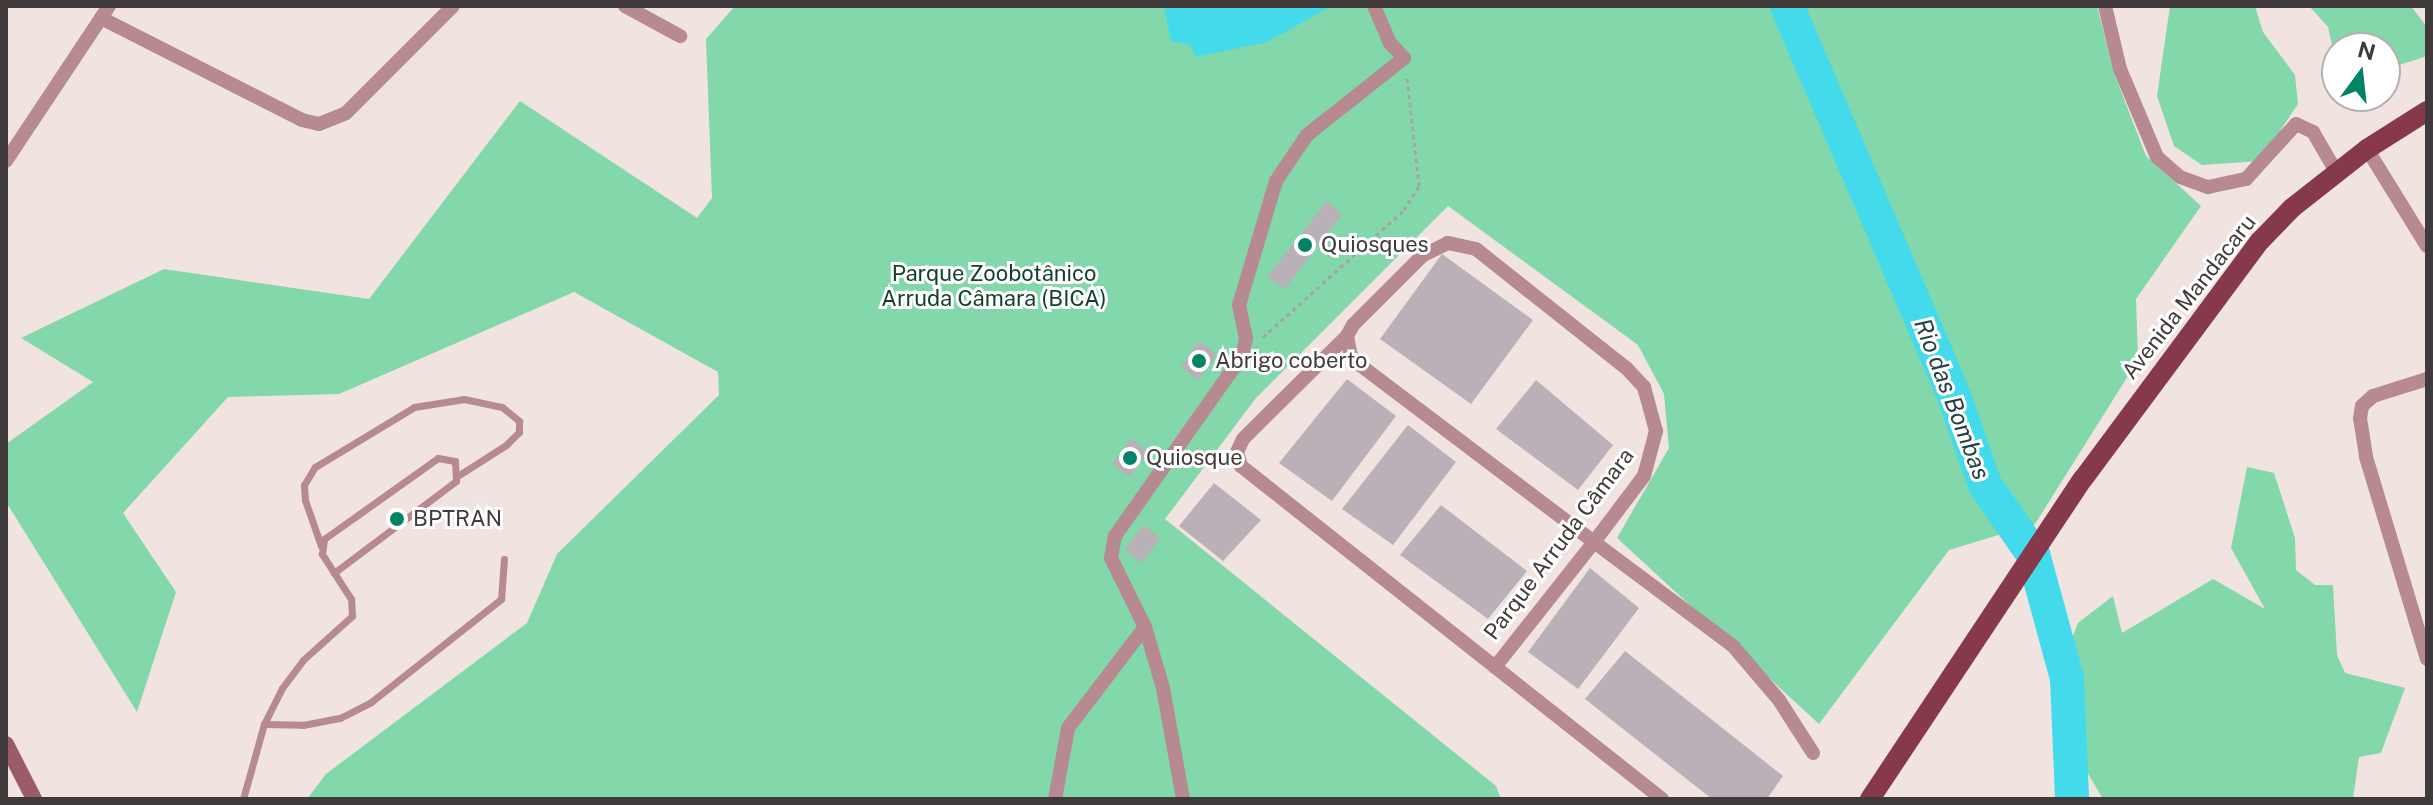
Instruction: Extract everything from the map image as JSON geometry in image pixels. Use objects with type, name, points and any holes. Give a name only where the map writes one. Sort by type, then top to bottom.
[{"type":"main road","name":"Avenida Mandacaru","points":[[1870,799],[2157,374],[2260,241],[2367,149],[2427,111]]},
{"type":"street","points":[[6,161],[105,12],[302,120],[319,124],[346,113],[453,6]]},
{"type":"street","points":[[625,6],[680,36]]},
{"type":"street","points":[[1183,799],[1163,688],[1145,627],[1111,558],[1115,536],[1194,416],[1242,356],[1246,338],[1239,305],[1276,181],[1307,135],[1404,58],[1390,43],[1374,6]]},
{"type":"street","points":[[2105,6],[2120,69],[2157,157],[2180,177],[2208,187],[2246,179],[2296,124],[2313,132],[2337,173]]},
{"type":"street","points":[[2367,149],[2427,246]]},
{"type":"street","name":"Parque Arruda Câmara","points":[[1459,244],[1476,249],[1626,368],[1644,387],[1653,411],[1653,455],[1594,542],[1495,667],[1241,466],[1237,452],[1243,439],[1423,255],[1438,246],[1459,244]]},
{"type":"street","points":[[1347,336],[1347,346],[1360,365],[1733,646],[1779,700],[1813,753]]},
{"type":"street","points":[[2427,379],[2373,396],[2362,406],[2366,457],[2427,659]]},
{"type":"street","points":[[1055,799],[1068,728],[1145,627]]},
{"type":"street","points":[[1495,667],[1662,799]]},
{"type":"street","points":[[6,744],[34,799]]},
{"type":"lane","points":[[243,799],[264,724],[303,660],[352,616],[351,599],[334,573],[321,546],[305,500],[304,485],[315,467],[414,407],[464,399],[502,407],[519,421],[519,432],[506,445],[459,475],[334,573]]},
{"type":"lane","points":[[321,546],[329,532],[438,458],[455,461],[459,475]]},
{"type":"lane","points":[[264,724],[303,725],[340,718],[371,702],[501,599],[504,559]]},
{"type":"path","points":[[1242,356],[1404,210],[1419,186],[1404,58]]},
{"type":"green space","name":"Parque Zoobotânico Arruda Câmara (BICA)","points":[[735,6],[2097,6],[2114,73],[2146,156],[2201,206],[2136,299],[2138,360],[2035,524],[1949,550],[1819,724],[1617,538],[1669,448],[1664,394],[1638,345],[1448,206],[1256,398],[1165,519],[1496,786],[1501,799],[307,799],[326,774],[527,623],[557,554],[719,395],[718,372],[574,292],[339,394],[228,397],[123,513],[176,592],[137,712],[6,502],[6,444],[93,382],[21,338],[164,269],[369,299],[520,101],[697,218],[712,198],[706,39]]},
{"type":"green space","points":[[2170,6],[2255,6],[2263,32],[2295,75],[2298,104],[2260,161],[2202,165],[2174,146],[2157,96]]},
{"type":"green space","points":[[2309,6],[2411,6],[2427,27],[2427,56],[2401,64],[2401,32],[2329,32]]},
{"type":"green space","points":[[2247,467],[2274,473],[2295,538],[2296,570],[2315,585],[2333,585],[2337,655],[2345,673],[2405,688],[2381,753],[2359,757],[2353,799],[2103,799],[2070,743],[2056,706],[2055,682],[2078,623],[2113,596],[2122,633],[2213,579],[2265,609],[2231,548]]},
{"type":"water","points":[[1164,6],[1332,6],[1267,42],[1196,57],[1190,45],[1171,41]]},
{"type":"building","name":"Quiosques","points":[[1327,201],[1342,214],[1285,289],[1267,277]]},
{"type":"building","points":[[1442,254],[1533,320],[1471,404],[1380,339]]},
{"type":"building","name":"Abrigo coberto","points":[[1199,341],[1217,355],[1198,380],[1181,367]]},
{"type":"building","points":[[1347,379],[1396,416],[1332,501],[1279,463]]},
{"type":"building","points":[[1536,380],[1613,445],[1578,490],[1496,429]]},
{"type":"building","points":[[1408,425],[1456,462],[1393,545],[1342,509]]},
{"type":"building","name":"Quiosque","points":[[1131,438],[1148,452],[1130,477],[1112,464]]},
{"type":"building","points":[[1214,483],[1261,520],[1223,561],[1179,526]]},
{"type":"building","points":[[1441,505],[1527,571],[1488,619],[1400,555]]},
{"type":"building","points":[[1143,525],[1160,538],[1142,563],[1125,550]]},
{"type":"building","points":[[1590,568],[1639,608],[1578,689],[1528,652]]},
{"type":"building","points":[[1625,651],[1783,776],[1767,799],[1712,799],[1585,699]]},
{"type":"waterway","name":"Rio das Bombas","points":[[1787,6],[1954,396],[1985,485],[2033,554],[2067,678],[2072,799]]},
{"type":"place","name":"Quiosques","points":[[1305,245]]},
{"type":"place","name":"Abrigo coberto","points":[[1199,361]]},
{"type":"place","name":"Quiosque","points":[[1130,458]]},
{"type":"place","name":"BPTRAN","points":[[397,519]]}]
